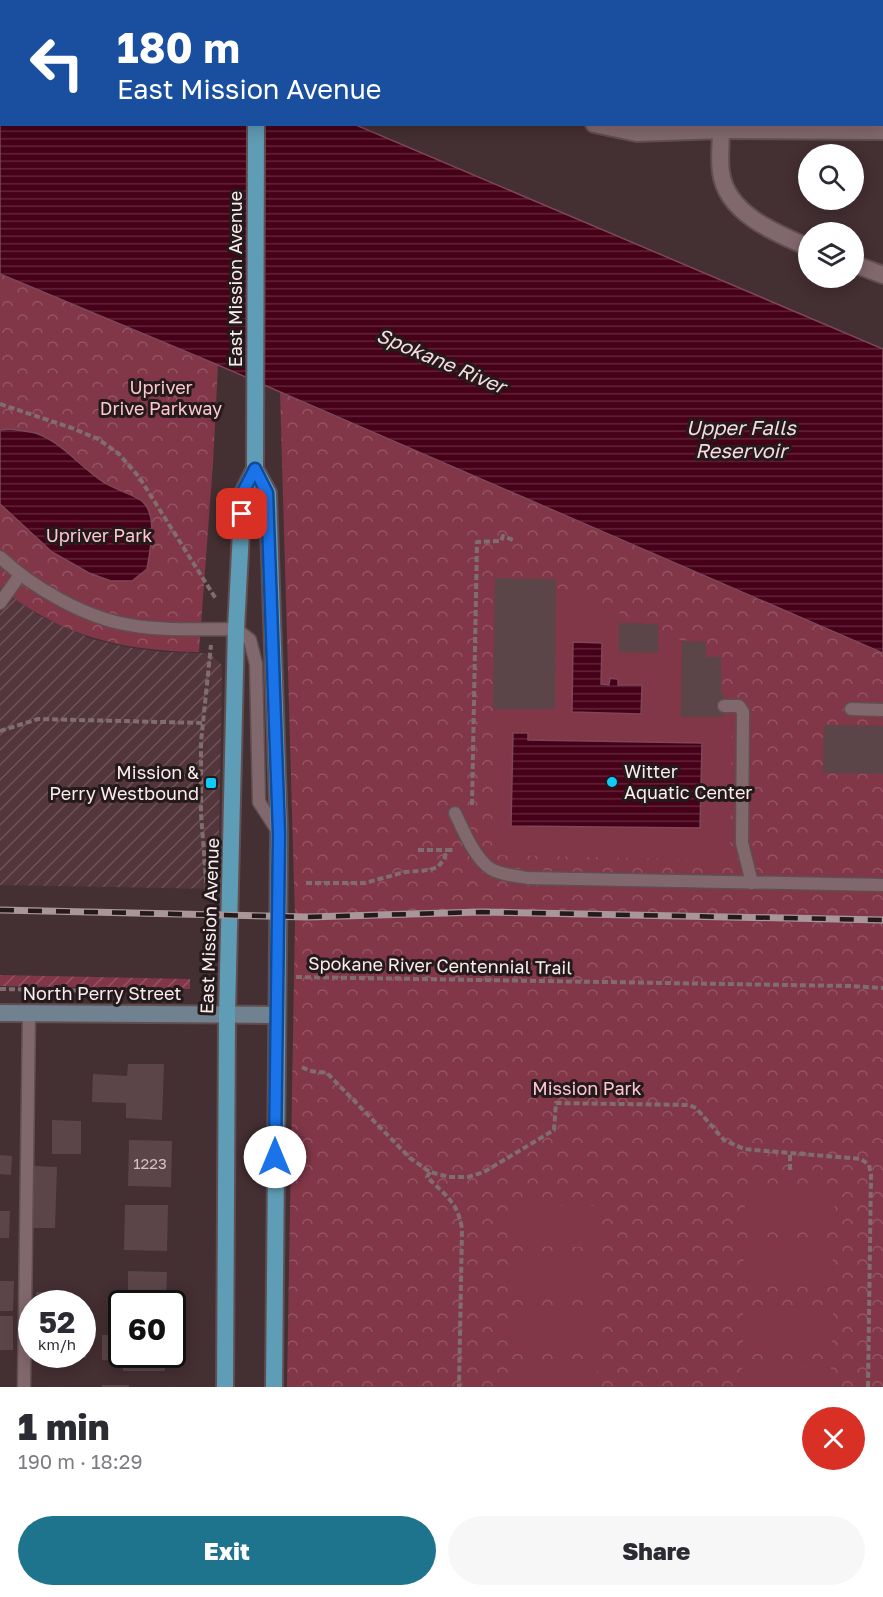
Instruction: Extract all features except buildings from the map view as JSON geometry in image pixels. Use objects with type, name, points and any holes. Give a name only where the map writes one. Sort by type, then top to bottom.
[{"type":"main road","name":"East Mission Avenue","points":[[256,126],[256,465],[267,493],[279,834],[274,1387]]},
{"type":"main road","name":"East Mission Avenue","points":[[225,1387],[227,1014],[236,629],[243,492],[256,465]]},
{"type":"main road","name":"North Perry Street","points":[[0,1013],[276,1016]]},
{"type":"street","points":[[603,126],[637,134],[721,128],[883,131]]},
{"type":"street","points":[[721,128],[721,172],[726,190],[734,203],[764,226],[798,242]]},
{"type":"street","points":[[864,268],[883,275]]},
{"type":"lane","points":[[0,556],[20,575],[88,613],[129,625],[236,629],[249,640],[256,664],[259,802],[279,834]]},
{"type":"lane","points":[[0,603],[20,575]]},
{"type":"lane","points":[[724,706],[739,706],[743,712],[742,843],[752,883]]},
{"type":"lane","points":[[851,709],[883,710]]},
{"type":"lane","points":[[455,813],[471,846],[489,868],[503,874],[528,878],[883,885]]},
{"type":"lane","points":[[24,1387],[29,1013]]},
{"type":"path","points":[[0,404],[72,428],[98,439],[119,454],[140,477],[216,598],[201,742],[201,814],[208,903]]},
{"type":"path","points":[[472,811],[477,542],[498,542],[503,536],[513,540]]},
{"type":"path","points":[[0,731],[38,719],[203,723]]},
{"type":"path","points":[[418,850],[447,850],[471,846]]},
{"type":"path","points":[[306,884],[365,883],[405,872],[429,870],[438,867],[447,850]]},
{"type":"path","name":"Spokane River Centennial Trail","points":[[277,977],[883,988]]},
{"type":"path","points":[[303,1067],[310,1071],[327,1073],[410,1158],[430,1172],[448,1177],[468,1177],[484,1172],[554,1130],[556,1103],[689,1105],[696,1108],[724,1140],[744,1149],[861,1159],[869,1165],[871,1174],[868,1387]]},
{"type":"path","points":[[790,1154],[790,1170]]},
{"type":"path","points":[[430,1172],[427,1177],[451,1201],[460,1214],[462,1229],[459,1387]]},
{"type":"shaded area","points":[[0,588],[38,615],[92,639],[162,652],[206,653],[221,664],[218,889],[0,885]]},
{"type":"green space","name":"Upriver Park","points":[[0,274],[218,365],[199,652],[144,648],[94,638],[46,618],[0,588]]},
{"type":"green space","name":"Mission Park","points":[[280,391],[883,653],[883,1387],[287,1387],[295,918]]},
{"type":"green space","name":"Witter Aquatic Center","points":[[495,578],[556,579],[557,588],[620,613],[620,623],[658,624],[658,638],[706,642],[706,657],[721,657],[721,694],[724,694],[724,717],[732,717],[730,860],[492,855]]},
{"type":"green space","points":[[0,975],[190,979],[190,989],[0,986]]},
{"type":"green space","points":[[745,1184],[835,1186],[834,1227],[745,1225]]},
{"type":"green space","points":[[511,1205],[601,1206],[600,1247],[511,1246]]},
{"type":"green space","points":[[744,1245],[833,1246],[832,1287],[743,1286]]},
{"type":"green space","points":[[510,1256],[600,1258],[599,1299],[510,1297]]},
{"type":"green space","points":[[743,1306],[833,1307],[832,1349],[743,1347]]},
{"type":"green space","points":[[509,1307],[599,1309],[598,1350],[508,1349]]},
{"type":"green space","points":[[508,1359],[597,1360],[597,1387],[508,1387]]},
{"type":"green space","points":[[742,1366],[831,1368],[831,1387],[742,1387]]},
{"type":"water","name":"Upper Falls Reservoir","points":[[0,126],[358,126],[883,349],[883,653],[218,365],[0,274]]},
{"type":"water","points":[[11,429],[35,433],[47,438],[105,483],[143,502],[148,508],[152,525],[147,569],[132,581],[111,581],[89,573],[52,552],[0,504],[0,430]]},
{"type":"water","points":[[573,642],[602,643],[601,684],[609,685],[610,678],[618,679],[618,685],[642,685],[641,714],[572,712]]},
{"type":"water","points":[[513,733],[528,733],[528,740],[702,743],[700,828],[511,826]]},
{"type":"railway","points":[[0,910],[308,917],[481,912],[883,920]]},
{"type":"place","name":"Witter Aquatic Center","points":[[612,782]]},
{"type":"place","name":"Mission & Perry Westbound","points":[[211,783]]},
{"type":"route","points":[[242,514],[243,492],[255,469],[267,493],[279,834],[280,916],[276,1016],[275,1157]]},
{"type":"water label","name":"Spokane River","points":[[441,361]]},
{"type":"park label","name":"Upriver Drive Parkway","points":[[161,398]]}]
